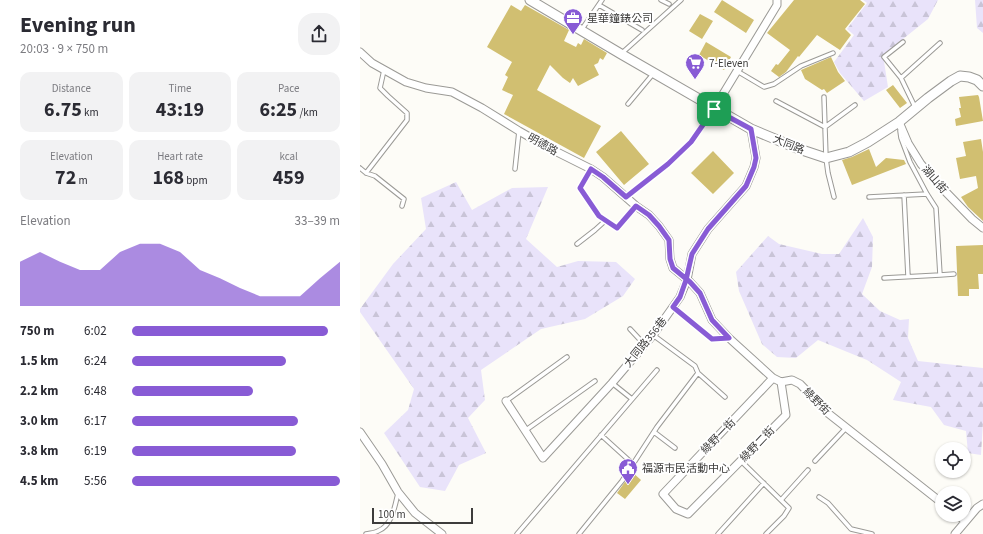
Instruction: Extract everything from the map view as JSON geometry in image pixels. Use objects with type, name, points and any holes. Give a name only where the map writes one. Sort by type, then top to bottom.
[{"type":"street","points":[[714,109],[777,5],[777,0]]},
{"type":"street","name":"大同路","points":[[535,1],[621,54],[751,129],[799,149],[826,158]]},
{"type":"street","name":"明德路","points":[[360,52],[372,63],[406,82],[426,88],[452,92],[549,148],[591,169],[603,177],[636,206],[649,215],[659,226],[669,240],[670,259],[673,268],[686,280]]},
{"type":"street","points":[[826,158],[849,152],[868,142],[899,122],[951,81],[960,76],[969,77],[976,80],[983,86]]},
{"type":"street","name":"湖山街","points":[[899,122],[908,143],[921,164],[940,186],[972,219],[983,228]]},
{"type":"street","name":"大同路356巷","points":[[506,401],[543,458],[645,345],[680,297],[686,280],[692,254],[708,229],[746,186],[756,158],[751,129]]},
{"type":"street","name":"綠野街","points":[[686,280],[700,293],[712,320],[729,338],[773,378],[781,382],[792,380],[800,384],[829,414],[935,498]]},
{"type":"street","name":"綠野一街","points":[[688,514],[676,509],[663,494],[773,378]]},
{"type":"street","name":"綠野二街","points":[[688,514],[786,415],[781,382]]},
{"type":"street","points":[[360,432],[382,464],[398,492],[415,513],[442,534]]},
{"type":"street","points":[[971,514],[983,504]]},
{"type":"street","points":[[955,534],[964,522]]},
{"type":"lane","points":[[582,30],[602,0]]},
{"type":"lane","points":[[662,0],[669,4]]},
{"type":"lane","points":[[621,54],[681,0]]},
{"type":"lane","points":[[599,5],[642,30]]},
{"type":"lane","points":[[903,42],[884,57],[901,78],[916,108]]},
{"type":"lane","points":[[901,78],[940,43]]},
{"type":"lane","points":[[737,71],[764,86],[774,84],[801,66],[833,53]]},
{"type":"lane","points":[[366,173],[407,120],[407,112],[380,88],[384,70]]},
{"type":"lane","points":[[628,104],[654,73]]},
{"type":"lane","points":[[824,97],[826,158],[834,196]]},
{"type":"lane","points":[[776,101],[825,127]]},
{"type":"lane","points":[[825,127],[855,105]]},
{"type":"lane","points":[[626,197],[668,164],[691,142],[714,109]]},
{"type":"lane","points":[[899,122],[901,138],[910,162],[936,208],[940,275]]},
{"type":"lane","points":[[515,169],[519,131]]},
{"type":"lane","points":[[360,168],[366,173],[375,176],[404,198],[402,206]]},
{"type":"lane","points":[[591,169],[580,188],[599,216],[617,228],[636,206]]},
{"type":"lane","points":[[869,197],[927,194]]},
{"type":"lane","points":[[904,195],[908,276]]},
{"type":"lane","points":[[576,244],[606,220]]},
{"type":"lane","points":[[884,278],[954,274]]},
{"type":"lane","points":[[673,307],[712,339],[729,338]]},
{"type":"lane","points":[[630,329],[645,345]]},
{"type":"lane","points":[[653,335],[695,366],[698,373],[725,397]]},
{"type":"lane","points":[[506,401],[567,357]]},
{"type":"lane","points":[[517,534],[657,370]]},
{"type":"lane","points":[[579,534],[622,481],[654,432],[698,373]]},
{"type":"lane","points":[[525,430],[595,381]]},
{"type":"lane","points":[[612,383],[632,399]]},
{"type":"lane","points":[[815,461],[846,428]]},
{"type":"lane","points":[[654,432],[675,448]]},
{"type":"lane","points":[[601,435],[634,464]]},
{"type":"lane","points":[[741,461],[789,508],[784,516],[766,534]]},
{"type":"lane","points":[[781,500],[808,470]]},
{"type":"lane","points":[[718,534],[764,484]]},
{"type":"lane","points":[[366,534],[380,531],[390,521],[395,508],[398,492]]},
{"type":"lane","points":[[819,497],[828,503],[851,529],[872,534]]},
{"type":"green space","points":[[863,0],[938,0],[928,19],[883,55],[888,87],[864,101],[840,73],[834,62],[854,35],[847,29],[867,3]]},
{"type":"green space","points":[[975,0],[983,0],[983,33],[977,28]]},
{"type":"green space","points":[[456,182],[472,210],[512,188],[548,187],[526,239],[557,267],[578,261],[616,262],[635,279],[623,296],[585,319],[541,329],[481,370],[485,400],[468,418],[486,453],[459,465],[445,491],[420,487],[384,433],[408,410],[414,389],[360,312],[360,309],[393,264],[426,229],[421,198]]},
{"type":"green space","points":[[863,218],[873,237],[872,267],[862,294],[880,311],[900,320],[909,319],[908,338],[918,361],[983,368],[983,422],[981,455],[971,453],[971,442],[967,442],[966,431],[944,425],[931,407],[893,400],[901,382],[867,360],[818,340],[796,358],[777,357],[762,344],[739,291],[736,272],[768,236],[779,244],[822,254],[839,254]]},
{"type":"building","points":[[722,0],[754,20],[746,33],[714,12]]},
{"type":"building","points":[[794,0],[860,0],[865,4],[845,29],[851,35],[840,50],[817,35],[786,72],[779,77],[771,71],[790,50],[767,33]]},
{"type":"building","points":[[511,5],[521,11],[525,5],[569,30],[564,41],[576,47],[578,43],[581,45],[584,39],[607,53],[603,60],[600,58],[598,63],[594,65],[599,75],[578,86],[573,78],[570,83],[550,65],[537,90],[601,126],[584,158],[504,114],[513,95],[502,90],[508,77],[505,75],[512,62],[487,47]]},
{"type":"building","points":[[700,14],[713,21],[702,39],[689,31]]},
{"type":"building","points":[[706,42],[731,57],[724,70],[699,55]]},
{"type":"building","points":[[831,57],[838,72],[845,81],[827,93],[824,89],[822,90],[805,79],[801,70]]},
{"type":"building","points":[[893,85],[907,103],[900,108],[886,90]]},
{"type":"building","points":[[978,95],[983,121],[956,126],[955,119],[961,117],[959,97]]},
{"type":"building","points":[[621,131],[649,164],[624,185],[596,152]]},
{"type":"building","points":[[981,139],[983,152],[983,221],[968,207],[961,197],[978,188],[976,176],[960,179],[956,158],[966,156],[963,142]]},
{"type":"building","points":[[869,149],[876,167],[886,158],[904,160],[906,164],[852,185],[842,160]]},
{"type":"building","points":[[713,151],[734,173],[713,194],[691,173]]},
{"type":"building","points":[[983,245],[983,274],[978,274],[979,289],[969,289],[969,296],[958,296],[956,246]]},
{"type":"building","name":"福源市民活動中心","points":[[632,472],[641,480],[625,499],[617,493]]},
{"type":"place","name":"星華鐘錶公司","points":[[573,35]]},
{"type":"place","name":"7-Eleven","points":[[695,80]]},
{"type":"place","name":"福源市民活動中心","points":[[628,485]]},
{"type":"route","points":[[714,109],[691,142],[668,164],[626,197],[603,177],[591,169],[580,188],[599,216],[617,228],[636,206],[649,215],[659,226],[669,240],[670,259],[673,268],[686,280],[690,282],[700,293],[712,320],[729,338],[712,339],[673,307],[680,297],[686,280],[692,254],[708,229],[746,186],[756,158],[751,129],[714,109]]}]
